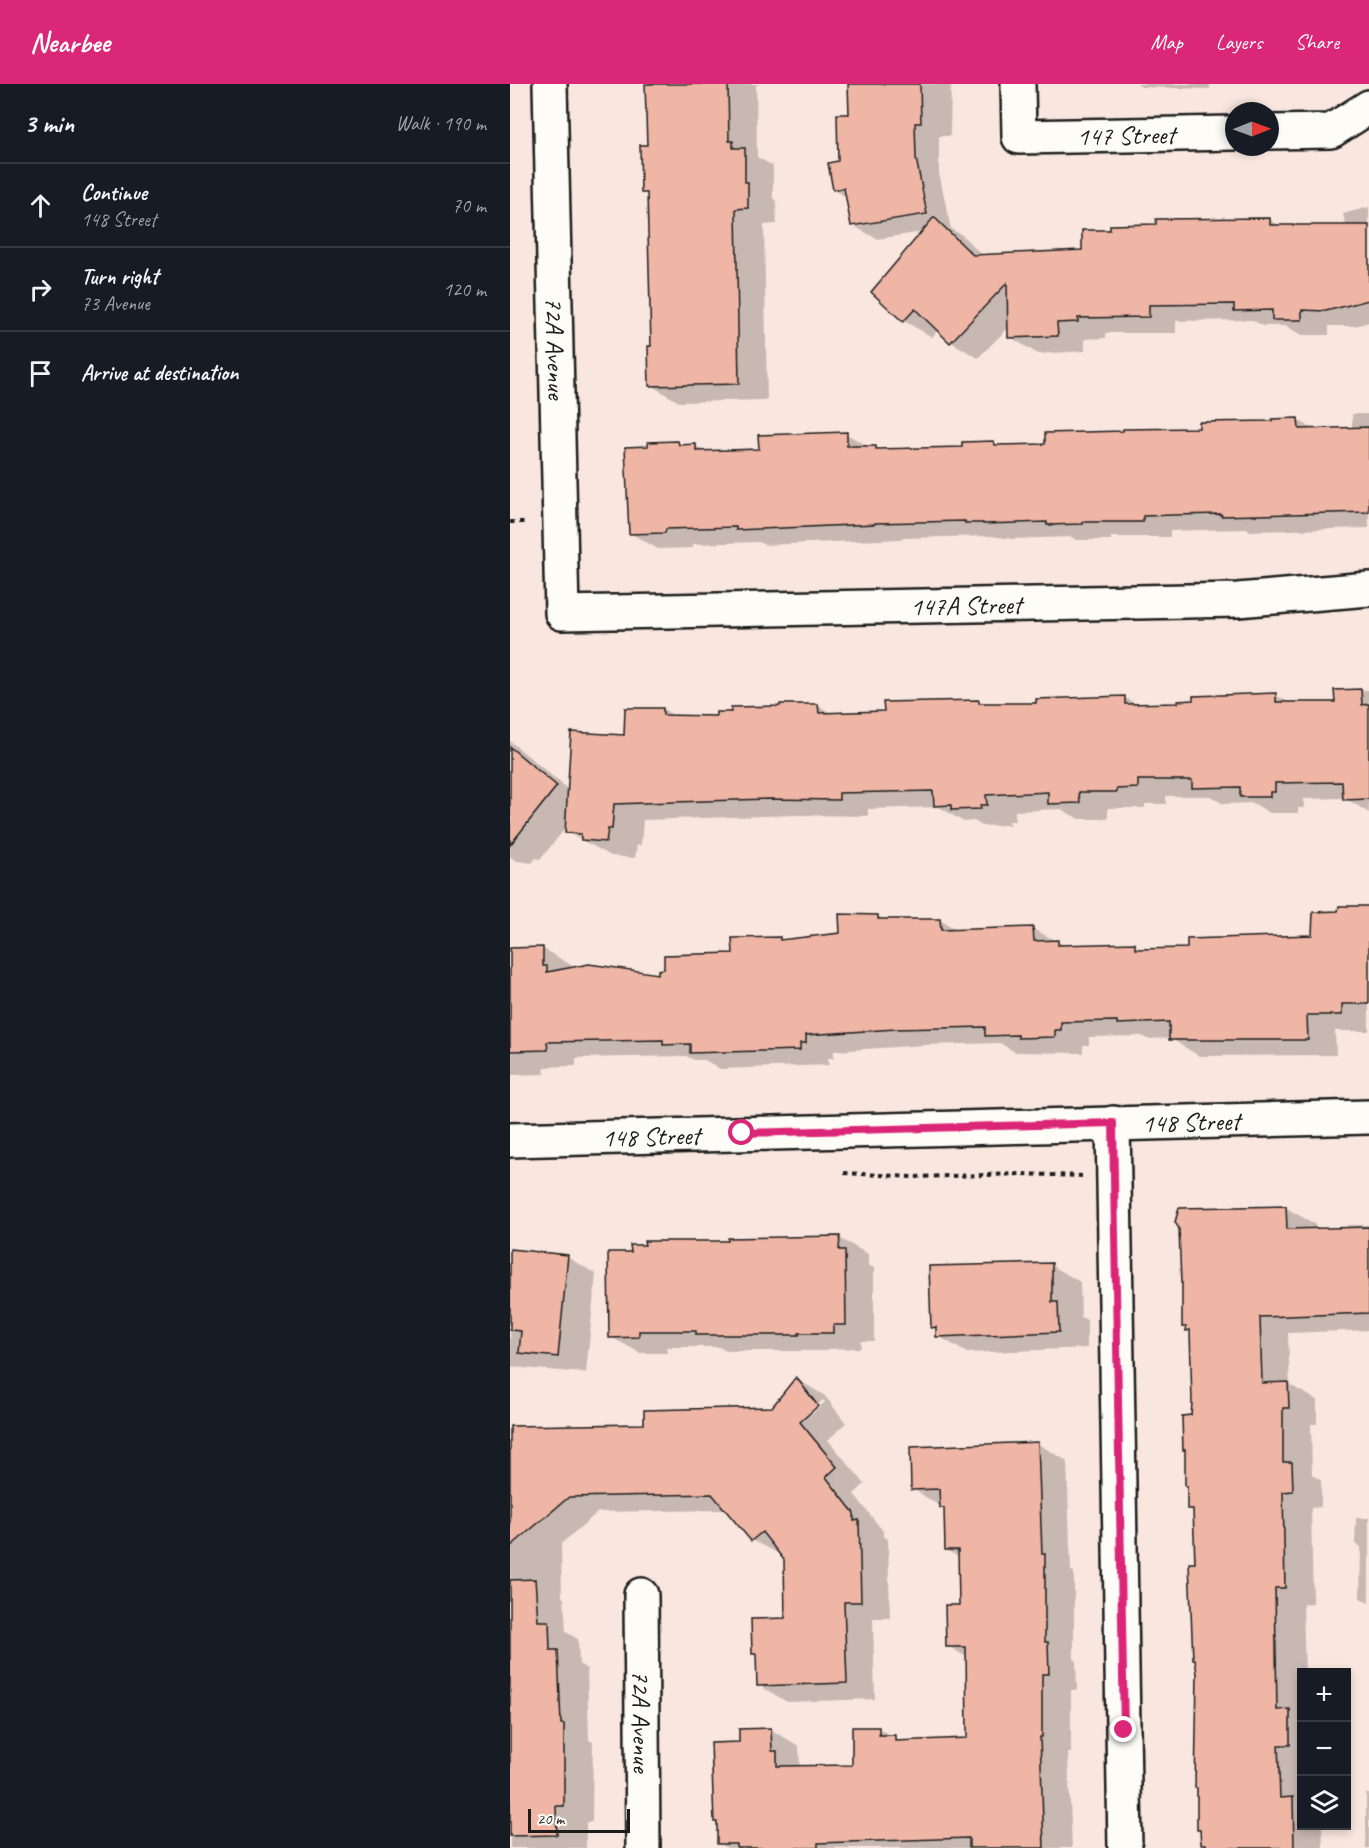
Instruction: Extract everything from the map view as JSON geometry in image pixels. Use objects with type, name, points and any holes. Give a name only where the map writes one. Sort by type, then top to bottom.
[{"type":"street","name":"72A Avenue","points":[[549,84],[562,613]]},
{"type":"street","name":"147 Street","points":[[1018,84],[1019,137],[1225,133]]},
{"type":"street","points":[[1279,132],[1331,131],[1369,107]]},
{"type":"street","name":"147A Street","points":[[562,613],[1238,600],[1369,589]]},
{"type":"street","name":"148 Street","points":[[510,1140],[1369,1117]]},
{"type":"street","points":[[1113,1123],[1125,1848]]},
{"type":"street","name":"72A Avenue","points":[[640,1595],[643,1848]]},
{"type":"path","points":[[510,522],[531,522]]},
{"type":"path","points":[[844,1173],[913,1177],[1021,1174],[1083,1176]]},
{"type":"building","points":[[645,84],[728,84],[729,141],[733,141],[733,148],[745,148],[745,182],[748,182],[748,208],[736,209],[739,384],[649,386],[648,346],[651,346],[647,193],[641,193],[640,145],[647,145]]},
{"type":"building","points":[[848,84],[920,84],[921,123],[915,123],[916,158],[927,214],[851,226],[844,188],[833,190],[828,163],[838,161],[837,114],[849,114]]},
{"type":"building","points":[[934,217],[973,255],[1082,250],[1082,230],[1110,230],[1110,225],[1156,224],[1156,219],[1270,218],[1270,225],[1369,225],[1369,300],[1326,311],[1302,310],[1302,320],[1272,320],[1272,310],[1234,311],[1234,304],[1149,305],[1149,317],[1078,318],[1078,322],[1057,323],[1058,336],[1008,338],[1007,283],[950,343],[915,309],[903,322],[871,292]]},
{"type":"building","points":[[1298,418],[1299,429],[1369,427],[1369,512],[1143,516],[1143,522],[1083,522],[1083,524],[1047,525],[1047,522],[983,524],[965,523],[965,521],[736,530],[736,527],[666,529],[665,533],[629,534],[625,447],[648,446],[648,442],[678,441],[679,445],[696,444],[696,451],[759,449],[758,435],[847,432],[847,446],[876,446],[876,449],[962,447],[962,442],[994,441],[995,445],[1045,444],[1045,433],[1199,428],[1199,422],[1272,421],[1272,419]]},
{"type":"building","points":[[1361,689],[1362,705],[1369,704],[1369,799],[1343,800],[1342,782],[1275,783],[1275,792],[1270,792],[1270,797],[1240,797],[1240,787],[1192,788],[1192,780],[1138,780],[1138,788],[1117,789],[1117,792],[1079,792],[1080,803],[1048,804],[1048,792],[986,795],[987,805],[980,805],[981,809],[951,810],[951,805],[934,806],[933,791],[839,793],[839,800],[767,799],[614,804],[612,829],[608,829],[606,842],[581,840],[581,834],[565,833],[571,732],[624,735],[625,708],[663,708],[663,715],[716,716],[716,712],[731,712],[731,707],[780,706],[780,704],[818,704],[819,713],[884,711],[883,702],[979,700],[979,703],[1036,703],[1036,699],[1125,696],[1125,704],[1178,703],[1178,701],[1193,700],[1193,696],[1276,693],[1276,702],[1335,702],[1334,690]]},
{"type":"building","points":[[510,747],[557,786],[510,845]]},
{"type":"building","points":[[1339,906],[1369,906],[1369,1004],[1342,1004],[1342,1015],[1307,1015],[1308,1040],[1169,1040],[1169,1022],[1117,1024],[1117,1021],[1061,1022],[1061,1030],[1055,1030],[1055,1037],[985,1036],[985,1027],[896,1029],[806,1035],[806,1043],[800,1043],[800,1050],[690,1053],[690,1044],[663,1045],[663,1040],[547,1042],[548,1050],[510,1051],[510,948],[543,947],[543,966],[547,966],[547,972],[589,964],[658,974],[658,970],[664,969],[664,955],[733,953],[732,938],[780,937],[780,940],[840,933],[839,914],[878,915],[878,919],[940,919],[941,930],[1033,927],[1034,941],[1058,940],[1058,945],[1135,943],[1135,949],[1187,948],[1187,939],[1312,935],[1313,912],[1338,911]]},
{"type":"building","points":[[1286,1206],[1287,1229],[1369,1227],[1369,1313],[1260,1317],[1262,1383],[1288,1382],[1289,1408],[1283,1408],[1283,1462],[1292,1462],[1293,1491],[1283,1492],[1285,1588],[1275,1588],[1277,1710],[1290,1709],[1290,1745],[1278,1745],[1280,1798],[1293,1797],[1294,1848],[1206,1848],[1206,1844],[1201,1844],[1200,1830],[1197,1830],[1197,1788],[1195,1788],[1197,1674],[1195,1659],[1193,1659],[1189,1563],[1195,1563],[1193,1509],[1187,1509],[1185,1449],[1183,1450],[1182,1416],[1191,1415],[1192,1403],[1190,1330],[1186,1331],[1186,1327],[1182,1327],[1179,1229],[1175,1222],[1179,1208]]},
{"type":"building","points":[[840,1236],[839,1250],[845,1250],[846,1325],[833,1325],[833,1333],[696,1335],[696,1331],[639,1331],[639,1337],[609,1338],[608,1252],[631,1252],[630,1245],[645,1245],[644,1241],[728,1241],[728,1238]]},
{"type":"building","points":[[510,1249],[568,1255],[558,1357],[519,1353],[521,1331],[510,1330]]},
{"type":"building","points":[[1052,1263],[1052,1302],[1058,1302],[1059,1332],[936,1337],[936,1327],[931,1328],[929,1266]]},
{"type":"building","points":[[796,1377],[818,1406],[800,1422],[837,1467],[826,1477],[854,1513],[854,1521],[859,1520],[861,1602],[844,1602],[847,1683],[757,1686],[756,1654],[752,1654],[751,1619],[785,1618],[784,1560],[762,1532],[751,1541],[712,1494],[569,1497],[510,1547],[510,1426],[644,1424],[644,1410],[772,1407]]},
{"type":"building","points":[[1038,1442],[1042,1554],[1045,1554],[1045,1642],[1048,1642],[1049,1674],[1042,1674],[1042,1737],[1040,1737],[1044,1848],[969,1848],[969,1838],[818,1843],[818,1848],[737,1848],[737,1844],[717,1844],[711,1743],[739,1742],[739,1729],[771,1728],[772,1751],[777,1751],[777,1766],[852,1765],[852,1727],[879,1727],[879,1735],[895,1735],[895,1741],[967,1738],[966,1647],[946,1647],[945,1605],[959,1605],[958,1550],[945,1550],[944,1508],[940,1508],[939,1489],[911,1490],[910,1447]]},
{"type":"building","points":[[535,1579],[538,1621],[549,1621],[550,1650],[558,1650],[561,1724],[564,1724],[564,1806],[556,1806],[557,1835],[510,1836],[510,1580]]},
{"type":"route","points":[[742,1133],[1113,1123],[1124,1730]]}]
